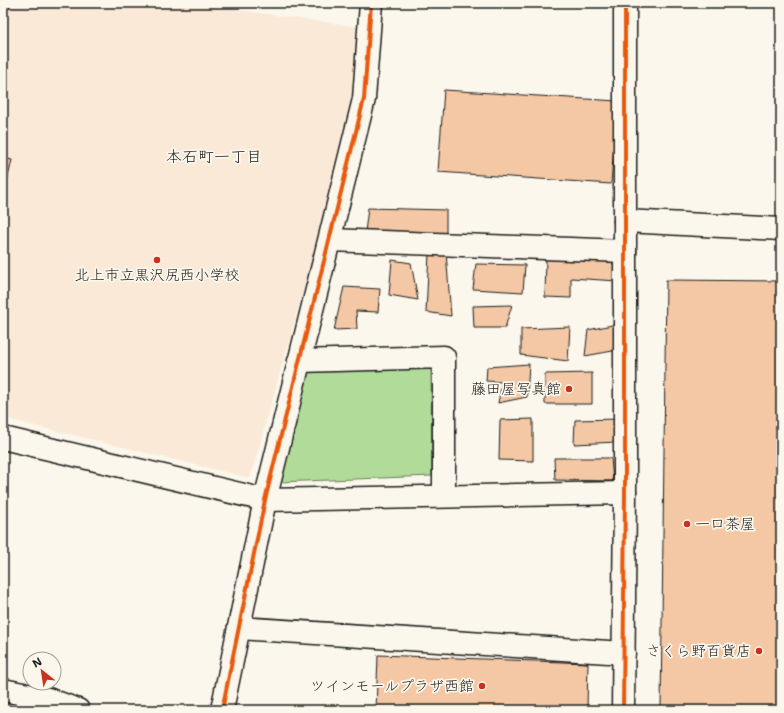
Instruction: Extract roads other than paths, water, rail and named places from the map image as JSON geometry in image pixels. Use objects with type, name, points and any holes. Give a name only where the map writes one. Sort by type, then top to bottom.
[{"type":"street","points":[[222,710],[265,500],[364,99],[371,3]]},
{"type":"street","points":[[623,710],[625,493],[625,3]]},
{"type":"street","points":[[625,221],[781,229]]},
{"type":"street","points":[[330,240],[625,251]]},
{"type":"street","points":[[299,361],[444,357],[444,496]]},
{"type":"street","points":[[3,438],[265,500],[625,493]]},
{"type":"street","points":[[239,628],[624,653]]},
{"type":"street","points":[[3,690],[48,699],[78,710]]},
{"type":"place","name":"北上市立黒沢尻西小学校","points":[[157,260]]},
{"type":"place","name":"藤田屋写真館","points":[[569,389]]},
{"type":"place","name":"一口茶屋","points":[[687,524]]},
{"type":"place","name":"さくら野百貨店","points":[[759,651]]},
{"type":"place","name":"ツインモールプラザ西館","points":[[482,686]]},
{"type":"district","name":"本石町一丁目","points":[[214,156]]}]
